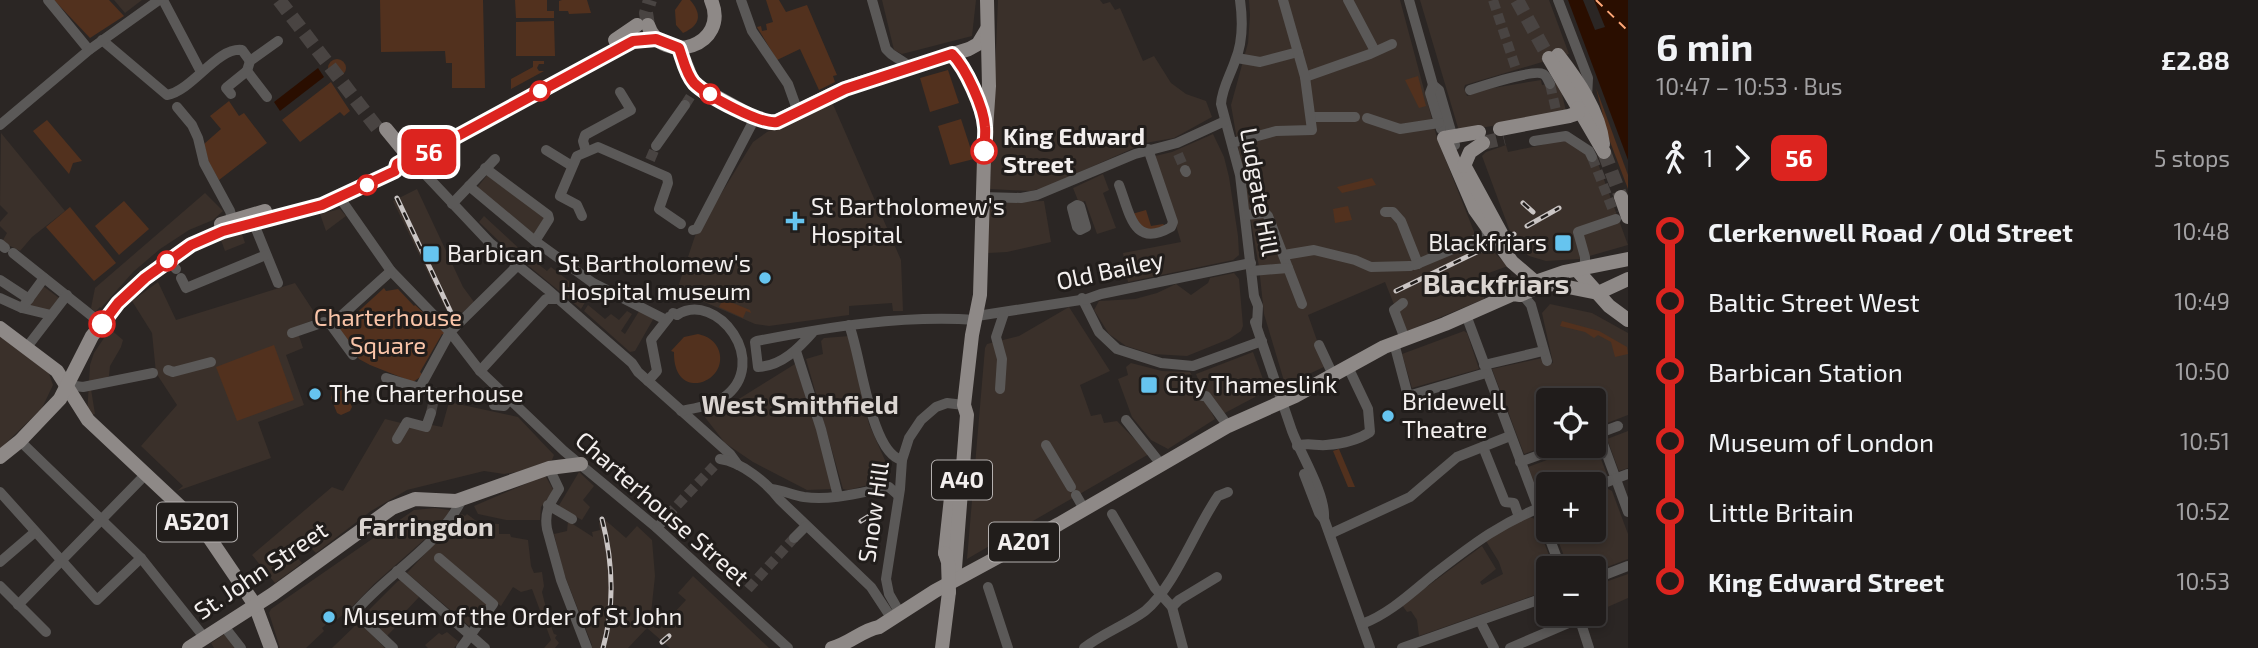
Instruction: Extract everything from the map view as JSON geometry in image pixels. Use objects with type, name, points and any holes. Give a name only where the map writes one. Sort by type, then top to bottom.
[{"type":"main road","points":[[233,224],[254,224],[298,213],[340,198],[395,171],[424,145],[642,25],[656,39],[681,54],[710,34],[715,18],[712,0]]},
{"type":"main road","name":"A40","points":[[950,556],[949,510],[960,413],[964,405],[980,295],[985,126],[989,86],[987,0]]},
{"type":"main road","points":[[704,90],[755,118],[773,123],[845,89],[978,44],[987,29]]},
{"type":"main road","points":[[0,457],[20,441],[60,399],[86,348],[102,324],[132,289],[175,269],[191,245],[233,224],[316,197],[390,163],[430,151],[627,44],[656,39]]},
{"type":"main road","name":"A40","points":[[952,54],[962,66],[979,102],[985,126]]},
{"type":"main road","points":[[1502,134],[1580,122],[1583,108],[1554,57]]},
{"type":"main road","points":[[384,131],[406,159]]},
{"type":"main road","points":[[1449,141],[1481,138],[1470,152],[1464,166]]},
{"type":"main road","points":[[1449,141],[1464,166],[1494,230]]},
{"type":"main road","points":[[1449,141],[1469,199],[1515,255],[1545,283],[1598,293],[1624,281],[1605,265]]},
{"type":"main road","points":[[1619,219],[1621,197]]},
{"type":"main road","name":"A201","points":[[838,647],[871,628],[876,621],[1083,509],[1160,463],[1399,341],[1518,294],[1519,287],[1545,283],[1575,270],[1628,259]]},
{"type":"main road","points":[[1575,270],[1609,306],[1628,320]]},
{"type":"main road","name":"A5201","points":[[0,328],[57,371],[88,420],[202,527],[255,605],[271,648]]},
{"type":"main road","name":"A40","points":[[942,648],[967,415],[964,405]]},
{"type":"main road","name":"St. John Street","points":[[190,648],[392,509],[415,499],[459,500],[551,467],[581,464]]},
{"type":"street","points":[[48,0],[89,50]]},
{"type":"street","points":[[1,122],[102,40],[161,0],[201,72]]},
{"type":"street","points":[[741,0],[752,31],[788,84],[798,112]]},
{"type":"street","points":[[872,0],[886,49],[911,67]]},
{"type":"street","points":[[1240,0],[1242,30],[1237,58],[1259,62],[1298,52]]},
{"type":"street","points":[[1232,143],[1276,131],[1312,131],[1305,77],[1283,0]]},
{"type":"street","points":[[1348,0],[1375,51]]},
{"type":"street","points":[[1409,0],[1433,85],[1439,90],[1449,141]]},
{"type":"street","points":[[1558,0],[1588,78],[1583,108]]},
{"type":"street","points":[[102,40],[170,95],[196,79],[201,72],[234,49],[242,50],[248,66],[267,97]]},
{"type":"street","points":[[231,94],[226,88],[278,41]]},
{"type":"street","points":[[1305,77],[1392,44]]},
{"type":"street","name":"Ludgate Hill","points":[[1237,58],[1222,94],[1221,104],[1240,175],[1259,318],[1257,325],[1298,447],[1319,492],[1325,510],[1324,519],[1370,648]]},
{"type":"street","points":[[1470,90],[1518,72],[1542,73],[1550,84]]},
{"type":"street","points":[[1433,85],[1430,93],[1439,123],[1449,141]]},
{"type":"street","points":[[586,150],[583,141],[585,135],[631,110],[620,92]]},
{"type":"street","points":[[656,146],[685,105]]},
{"type":"street","points":[[177,107],[198,138],[204,163],[233,224]]},
{"type":"street","points":[[1311,117],[1361,118],[1400,129],[1439,123]]},
{"type":"street","points":[[693,230],[697,229],[755,118]]},
{"type":"street","points":[[982,197],[1027,197],[1148,149],[1176,149],[1225,121]]},
{"type":"street","points":[[1534,141],[1565,136],[1578,143],[1592,157]]},
{"type":"street","points":[[582,216],[577,205],[560,196],[578,156],[586,150],[602,148],[648,163],[667,177],[668,183],[659,209],[681,224]]},
{"type":"street","points":[[546,149],[572,166]]},
{"type":"street","points":[[1111,165],[1134,226],[1140,233],[1169,229],[1173,225],[1148,149]]},
{"type":"street","points":[[406,159],[489,243],[628,360],[738,465],[771,489],[779,500],[894,612]]},
{"type":"street","points":[[452,204],[495,159]]},
{"type":"street","points":[[485,168],[549,217],[535,240]]},
{"type":"street","points":[[1065,184],[1075,205]]},
{"type":"street","points":[[469,186],[535,240],[599,287],[674,315],[699,311],[723,322],[737,339],[743,360],[736,384],[724,398],[681,411]]},
{"type":"street","points":[[340,198],[391,271],[450,332]]},
{"type":"street","points":[[1385,212],[1393,212],[1401,221],[1415,265]]},
{"type":"street","points":[[1245,215],[1266,214],[1302,304]]},
{"type":"street","points":[[1575,270],[1585,257],[1578,232],[1619,219]]},
{"type":"street","points":[[254,224],[278,283]]},
{"type":"street","points":[[1284,255],[1314,250],[1371,267],[1415,265],[1494,230]]},
{"type":"street","points":[[6,248],[102,324]]},
{"type":"street","points":[[175,269],[186,288],[266,255]]},
{"type":"street","points":[[419,388],[450,332],[517,266]]},
{"type":"street","name":"Old Bailey","points":[[814,331],[905,320],[976,318],[1252,267],[1288,268]]},
{"type":"street","points":[[331,325],[391,271]]},
{"type":"street","points":[[25,303],[44,278]]},
{"type":"street","points":[[0,280],[25,303]]},
{"type":"street","points":[[1403,303],[1395,307],[1394,312],[1408,396],[1486,371],[1545,356],[1531,306],[1518,294]]},
{"type":"street","points":[[27,347],[67,295]]},
{"type":"street","points":[[480,371],[548,295]]},
{"type":"street","points":[[0,298],[25,303],[51,315]]},
{"type":"street","points":[[1082,298],[1092,321],[1107,341],[1129,355],[1161,363],[1188,366],[1199,364],[1262,341]]},
{"type":"street","points":[[1000,390],[1002,359],[996,337],[1004,313]]},
{"type":"street","points":[[644,377],[648,365],[655,362],[652,340],[674,315]]},
{"type":"street","points":[[1466,315],[1504,428],[1510,434],[1520,462],[1536,493]]},
{"type":"street","points":[[292,333],[322,323],[331,325],[353,355]]},
{"type":"street","points":[[849,325],[878,435],[891,456],[902,460]]},
{"type":"street","points":[[814,331],[796,351],[776,363],[759,368],[755,342],[814,331]]},
{"type":"street","name":"Charterhouse Street","points":[[450,332],[480,371],[564,451],[657,528],[788,648]]},
{"type":"street","points":[[1319,345],[1333,375]]},
{"type":"street","points":[[796,351],[838,496]]},
{"type":"street","points":[[169,370],[173,372],[211,362]]},
{"type":"street","points":[[1298,447],[1303,444],[1327,445],[1346,442],[1370,432],[1368,409],[1348,367]]},
{"type":"street","points":[[68,385],[83,387],[153,373]]},
{"type":"street","points":[[386,378],[437,396]]},
{"type":"street","points":[[1202,396],[1206,396],[1228,426]]},
{"type":"street","points":[[494,405],[504,406],[510,400]]},
{"type":"street","name":"Snow Hill","points":[[894,612],[886,579],[902,460],[915,428],[930,412],[944,404],[964,405]]},
{"type":"street","points":[[397,439],[407,422],[426,427],[431,412]]},
{"type":"street","points":[[1126,420],[1160,463]]},
{"type":"street","points":[[1606,430],[1618,426]]},
{"type":"street","points":[[1330,534],[1399,503],[1418,490],[1449,461],[1510,434]]},
{"type":"street","points":[[20,441],[142,558],[204,638]]},
{"type":"street","points":[[1046,445],[1083,509]]},
{"type":"street","points":[[721,446],[717,462],[738,465]]},
{"type":"street","points":[[1483,447],[1505,502],[1514,503],[1519,517]]},
{"type":"street","points":[[564,451],[551,467],[559,489],[548,505],[545,520],[559,576],[587,648]]},
{"type":"street","points":[[1520,462],[1536,456]]},
{"type":"street","points":[[1606,456],[1628,512]]},
{"type":"street","points":[[18,605],[145,474]]},
{"type":"street","points":[[1606,482],[1628,474]]},
{"type":"street","points":[[771,489],[805,497],[838,496],[890,487],[898,495]]},
{"type":"street","points":[[0,492],[97,600],[142,558]]},
{"type":"street","points":[[1084,648],[1102,634],[1143,612],[1159,595],[1218,496],[1228,492]]},
{"type":"street","points":[[393,648],[355,612],[426,547],[456,512],[459,500]]},
{"type":"street","points":[[548,505],[572,519]]},
{"type":"street","points":[[1362,624],[1387,612],[1483,537],[1505,523],[1536,509]]},
{"type":"street","points":[[1112,514],[1159,595],[1172,607],[1183,648]]},
{"type":"street","points":[[657,528],[667,516]]},
{"type":"street","points":[[794,538],[806,526]]},
{"type":"street","points":[[0,562],[35,532]]},
{"type":"street","points":[[439,558],[493,604],[461,648]]},
{"type":"street","points":[[1606,574],[1628,566]]},
{"type":"street","points":[[397,571],[485,648]]},
{"type":"street","points":[[1172,607],[1217,577]]},
{"type":"street","name":"Snow Hill","points":[[871,587],[886,579]]},
{"type":"street","points":[[0,586],[46,632]]},
{"type":"street","points":[[988,587],[1008,648]]},
{"type":"street","points":[[1403,648],[1536,601]]},
{"type":"street","points":[[1480,621],[1491,647]]},
{"type":"street","points":[[223,625],[241,648]]},
{"type":"street","points":[[1510,648],[1558,626]]},
{"type":"street","points":[[1581,626],[1590,648]]},
{"type":"shaded area","points":[[114,0],[142,0],[125,13]]},
{"type":"shaded area","points":[[882,0],[976,0],[972,36],[902,54],[894,50]]},
{"type":"shaded area","points":[[998,0],[1100,0],[1103,4],[1110,2],[1115,10],[1120,8],[1143,61],[1154,56],[1171,83],[1186,94],[1206,101],[1212,117],[1174,138],[1145,143],[1044,188],[1030,191],[990,189]]},
{"type":"shaded area","points":[[1249,0],[1400,0],[1437,138],[1475,234],[1508,266],[1486,274],[1484,299],[1405,332],[1385,282],[1308,315],[1326,366],[1292,382],[1284,381],[1264,314],[1259,267],[1231,105],[1248,43]]},
{"type":"shaded area","points":[[1420,0],[1549,0],[1569,54],[1465,85],[1464,88],[1467,96],[1487,89],[1541,80],[1542,85],[1559,82],[1567,115],[1459,131]]},
{"type":"shaded area","points":[[1568,0],[1628,0],[1628,160]]},
{"type":"shaded area","points":[[318,68],[324,77],[280,111],[274,102]]},
{"type":"shaded area","name":"St Bartholomew's Hospital","points":[[832,102],[901,260],[903,311],[893,311],[892,303],[849,306],[849,315],[769,326],[755,324],[677,290],[695,236],[753,142],[767,132]]},
{"type":"shaded area","points":[[1,133],[65,211],[32,237],[20,251],[2,242],[7,233],[0,226],[0,222],[8,213],[0,205]]},
{"type":"shaded area","points":[[1213,134],[1224,157],[1229,177],[1239,255],[1233,260],[1128,282],[1123,253],[1181,242],[1155,156],[1172,152]]},
{"type":"shaded area","points":[[1566,136],[1595,155],[1628,245],[1579,259],[1546,261],[1529,256],[1515,245],[1482,156],[1506,145],[1508,152],[1542,145]]},
{"type":"shaded area","points":[[488,174],[545,217],[534,234],[476,189]]},
{"type":"shaded area","points":[[1103,174],[1109,190],[1103,193],[1116,228],[1097,234],[1085,201],[1079,203],[1073,188]]},
{"type":"shaded area","points":[[417,189],[463,287],[474,302],[452,322],[393,201]]},
{"type":"shaded area","points":[[205,193],[223,211],[213,220],[189,230],[160,249],[133,272],[95,312],[91,308],[95,288]]},
{"type":"shaded area","points":[[1044,201],[1051,242],[1007,252],[988,253],[988,202]]},
{"type":"shaded area","points":[[340,209],[346,216],[326,231],[320,214]]},
{"type":"shaded area","points":[[484,216],[547,271],[551,267],[574,285],[572,288],[580,295],[590,287],[593,289],[581,309],[479,222]]},
{"type":"shaded area","points":[[242,234],[245,243],[225,251],[221,240]]},
{"type":"shaded area","points":[[1234,273],[1239,279],[1243,326],[1241,331],[1229,339],[1187,356],[1152,354],[1126,346],[1109,334],[1094,310],[1099,301],[1135,299],[1176,284],[1191,295],[1208,283],[1210,278]]},
{"type":"shaded area","points":[[158,282],[176,320],[295,283],[318,318],[291,329],[299,336],[303,348],[286,355],[304,405],[258,422],[271,458],[177,491],[183,486],[141,446],[177,405],[156,373],[152,333],[132,301]]},
{"type":"shaded area","points":[[43,286],[59,298],[48,312],[28,307]]},
{"type":"shaded area","points":[[1550,304],[1592,313],[1628,333],[1628,415],[1606,423],[1606,388],[1536,388],[1536,450],[1524,454],[1492,369],[1542,358],[1544,365],[1553,363],[1542,313]]},
{"type":"shaded area","points":[[588,305],[605,319],[611,314],[619,320],[627,311],[632,314],[621,331],[625,334],[641,308],[655,316],[635,351],[630,352],[584,311]]},
{"type":"shaded area","points":[[1069,307],[1110,371],[1080,385],[1091,416],[1101,414],[1104,423],[1117,421],[1149,454],[967,559],[985,348],[987,344],[1019,336]]},
{"type":"shaded area","points":[[110,329],[123,340],[110,366],[109,376],[91,389],[95,414],[87,416],[90,365],[94,353]]},
{"type":"shaded area","points":[[1464,331],[1479,369],[1412,388],[1402,354]]},
{"type":"shaded area","points":[[0,335],[47,368],[53,385],[42,408],[0,449]]},
{"type":"shaded area","points":[[850,336],[869,424],[891,474],[885,481],[848,490],[843,489],[806,359],[823,354],[821,341],[824,338]]},
{"type":"shaded area","points":[[1253,352],[1264,382],[1255,397],[1223,414],[1204,394],[1196,374]]},
{"type":"shaded area","points":[[1131,363],[1162,371],[1190,372],[1215,419],[1168,449],[1151,440],[1132,417],[1118,379],[1128,375],[1126,367]]},
{"type":"shaded area","points":[[795,364],[815,423],[832,489],[807,490],[753,462],[725,443],[704,416],[704,413],[734,402]]},
{"type":"shaded area","points":[[449,402],[518,417],[554,455],[552,460],[517,472],[504,474],[484,471],[407,490],[371,511],[316,553],[305,542],[293,553],[302,563],[275,583],[252,555],[332,487],[343,491],[385,419],[442,427]]},
{"type":"shaded area","points":[[1628,431],[1628,468],[1619,471],[1607,439]]},
{"type":"shaded area","points":[[1552,458],[1601,458],[1606,472],[1536,472],[1536,488],[1528,467]]},
{"type":"shaded area","points":[[579,472],[594,486],[583,500],[590,507],[582,520],[558,507]]},
{"type":"shaded area","points":[[544,476],[554,491],[541,507],[540,520],[506,520],[478,514],[474,506]]},
{"type":"shaded area","points":[[1606,490],[1612,491],[1628,534],[1628,559],[1606,567],[1606,556],[1564,556],[1559,542],[1606,542]]},
{"type":"shaded area","points":[[414,510],[449,510],[450,513],[349,610],[335,621],[332,619],[306,648],[280,648],[269,613],[271,609]]},
{"type":"shaded area","points":[[462,514],[467,514],[479,523],[499,524],[499,534],[510,534],[511,537],[528,540],[531,566],[534,573],[542,572],[542,592],[546,608],[549,608],[554,616],[549,621],[559,643],[555,648],[544,648],[551,640],[532,589],[521,592],[513,587],[501,606],[492,600],[469,626],[407,573]]},
{"type":"shaded area","points":[[1530,517],[1535,519],[1536,542],[1544,542],[1549,556],[1536,556],[1536,595],[1419,636],[1417,620],[1411,611],[1407,612],[1402,605],[1482,546],[1496,569],[1480,582],[1482,585],[1503,574],[1486,541],[1507,527]]},
{"type":"shaded area","points":[[603,518],[626,538],[637,526],[652,540],[655,576],[650,623],[659,629],[686,600],[678,593],[693,576],[769,648],[670,648],[647,628],[628,648],[591,648],[563,571],[554,534],[567,531],[568,521],[593,537],[592,532],[600,530],[599,523]]},
{"type":"shaded area","points":[[1628,574],[1628,598],[1606,608],[1606,582]]},
{"type":"shaded area","points":[[401,580],[419,597],[405,612],[407,615],[387,636],[368,617],[367,612]]},
{"type":"shaded area","points":[[359,622],[385,648],[332,648]]},
{"type":"shaded area","points":[[447,632],[459,642],[454,648],[428,648],[425,645],[439,633],[442,635]]},
{"type":"shaded area","points":[[226,633],[237,648],[214,648],[211,643]]},
{"type":"green space","points":[[54,0],[109,0],[124,16],[90,38]]},
{"type":"green space","points":[[380,0],[483,0],[485,88],[452,88],[452,63],[446,63],[445,51],[381,52]]},
{"type":"green space","points":[[515,0],[547,0],[547,11],[554,11],[554,18],[516,18]]},
{"type":"green space","points":[[587,0],[591,13],[569,14],[568,11],[559,11],[559,1]]},
{"type":"green space","points":[[682,0],[690,0],[698,14],[696,23],[683,33],[676,25],[675,10]]},
{"type":"green space","points":[[766,0],[779,0],[786,12],[807,5],[837,75],[833,76],[835,82],[819,90],[800,49],[777,60],[757,27],[761,26],[762,31],[767,30],[766,24],[773,22]]},
{"type":"green space","points":[[554,21],[555,56],[516,56],[516,22]]},
{"type":"green space","points":[[333,59],[341,59],[346,68],[344,75],[333,77],[328,72],[328,64]]},
{"type":"green space","points":[[533,61],[544,61],[544,64],[539,64],[537,68],[544,71],[511,89],[511,79],[533,67]]},
{"type":"green space","points":[[948,70],[959,103],[930,112],[920,78]]},
{"type":"green space","points":[[1418,76],[1426,106],[1419,108],[1405,80]]},
{"type":"green space","points":[[331,82],[350,111],[344,116],[340,112],[300,142],[282,120]]},
{"type":"green space","points":[[1596,88],[1628,175],[1628,189],[1609,139]]},
{"type":"green space","points":[[229,101],[239,116],[244,113],[267,143],[219,180],[209,163],[204,144],[221,129],[210,116]]},
{"type":"green space","points":[[961,119],[974,159],[950,165],[938,126]]},
{"type":"green space","points":[[47,120],[82,161],[73,163],[69,174],[33,131]]},
{"type":"green space","points":[[1372,178],[1376,185],[1342,193],[1337,187]]},
{"type":"green space","points":[[124,201],[149,229],[119,255],[95,226]]},
{"type":"green space","points":[[1348,206],[1352,220],[1335,223],[1333,209]]},
{"type":"green space","points":[[70,207],[116,263],[94,281],[46,227]]},
{"type":"green space","points":[[1146,210],[1151,226],[1163,224],[1167,228],[1147,232],[1132,214]]},
{"type":"green space","name":"Charterhouse Square","points":[[384,288],[386,291],[398,289],[446,333],[442,334],[420,372],[423,375],[413,382],[359,359],[339,329]]},
{"type":"green space","points":[[723,299],[750,310],[751,313],[746,311],[743,318],[719,307]]},
{"type":"green space","points":[[1562,321],[1599,331],[1627,347],[1628,354],[1615,357],[1611,342],[1598,335],[1594,338],[1585,332],[1560,326]]},
{"type":"green space","points":[[698,334],[716,344],[720,362],[709,379],[690,383],[682,378],[676,368],[674,352],[671,351],[684,337]]},
{"type":"green space","points":[[274,345],[294,400],[237,421],[216,367]]},
{"type":"green space","points":[[342,390],[352,407],[341,415],[337,413],[331,398],[332,394]]},
{"type":"green space","points":[[1339,449],[1355,487],[1348,487],[1333,451]]},
{"type":"pier","points":[[1583,0],[1594,0],[1605,27],[1595,30]]},
{"type":"ferry route","points":[[1596,0],[1628,31]]},
{"type":"tunnel","points":[[279,0],[381,133]]},
{"type":"tunnel","points":[[648,25],[646,13],[650,0]]},
{"type":"tunnel","points":[[1493,0],[1516,69]]},
{"type":"tunnel","points":[[1517,0],[1549,58]]},
{"type":"tunnel","points":[[684,59],[693,81],[704,90]]},
{"type":"tunnel","points":[[1550,84],[1558,119]]},
{"type":"tunnel","points":[[685,105],[697,86]]},
{"type":"tunnel","points":[[1483,143],[1504,138]]},
{"type":"tunnel","points":[[650,160],[656,146]]},
{"type":"tunnel","points":[[1604,152],[1621,197]]},
{"type":"tunnel","points":[[1178,154],[1185,170]]},
{"type":"tunnel","points":[[1592,157],[1614,213]]},
{"type":"tunnel","points":[[431,413],[434,399]]},
{"type":"tunnel","points":[[667,516],[714,466]]},
{"type":"tunnel","points":[[748,589],[794,538]]},
{"type":"railway","points":[[397,198],[454,319]]},
{"type":"railway","points":[[1523,203],[1533,212]]},
{"type":"railway","points":[[1527,226],[1559,208]]},
{"type":"railway","points":[[1396,291],[1514,234]]},
{"type":"railway","points":[[861,521],[869,516]]},
{"type":"railway","points":[[602,519],[611,583],[603,648]]},
{"type":"railway","points":[[662,642],[669,636]]},
{"type":"bus line","name":"56","points":[[102,324],[132,289],[191,245],[223,231],[298,213],[354,191],[395,171],[397,164],[421,151],[430,151],[638,40],[656,39],[679,48],[697,86],[769,123],[777,122],[853,85],[952,54],[962,66],[979,102],[985,126],[984,151]]},
{"type":"place","name":"King Edward Street","points":[[984,151]]},
{"type":"place","name":"St Bartholomew's Hospital","points":[[795,221]]},
{"type":"place","name":"Blackfriars","points":[[1563,243]]},
{"type":"place","name":"Barbican","points":[[431,254]]},
{"type":"place","name":"St Bartholomew's Hospital museum","points":[[765,278]]},
{"type":"place","name":"City Thameslink","points":[[1149,385]]},
{"type":"place","name":"The Charterhouse","points":[[315,394]]},
{"type":"place","name":"Bridewell Theatre","points":[[1388,416]]},
{"type":"place","name":"Museum of the Order of St John","points":[[329,617]]},
{"type":"district","name":"Blackfriars","points":[[1496,284]]},
{"type":"district","name":"West Smithfield","points":[[800,405]]},
{"type":"district","name":"Farringdon","points":[[426,527]]}]
